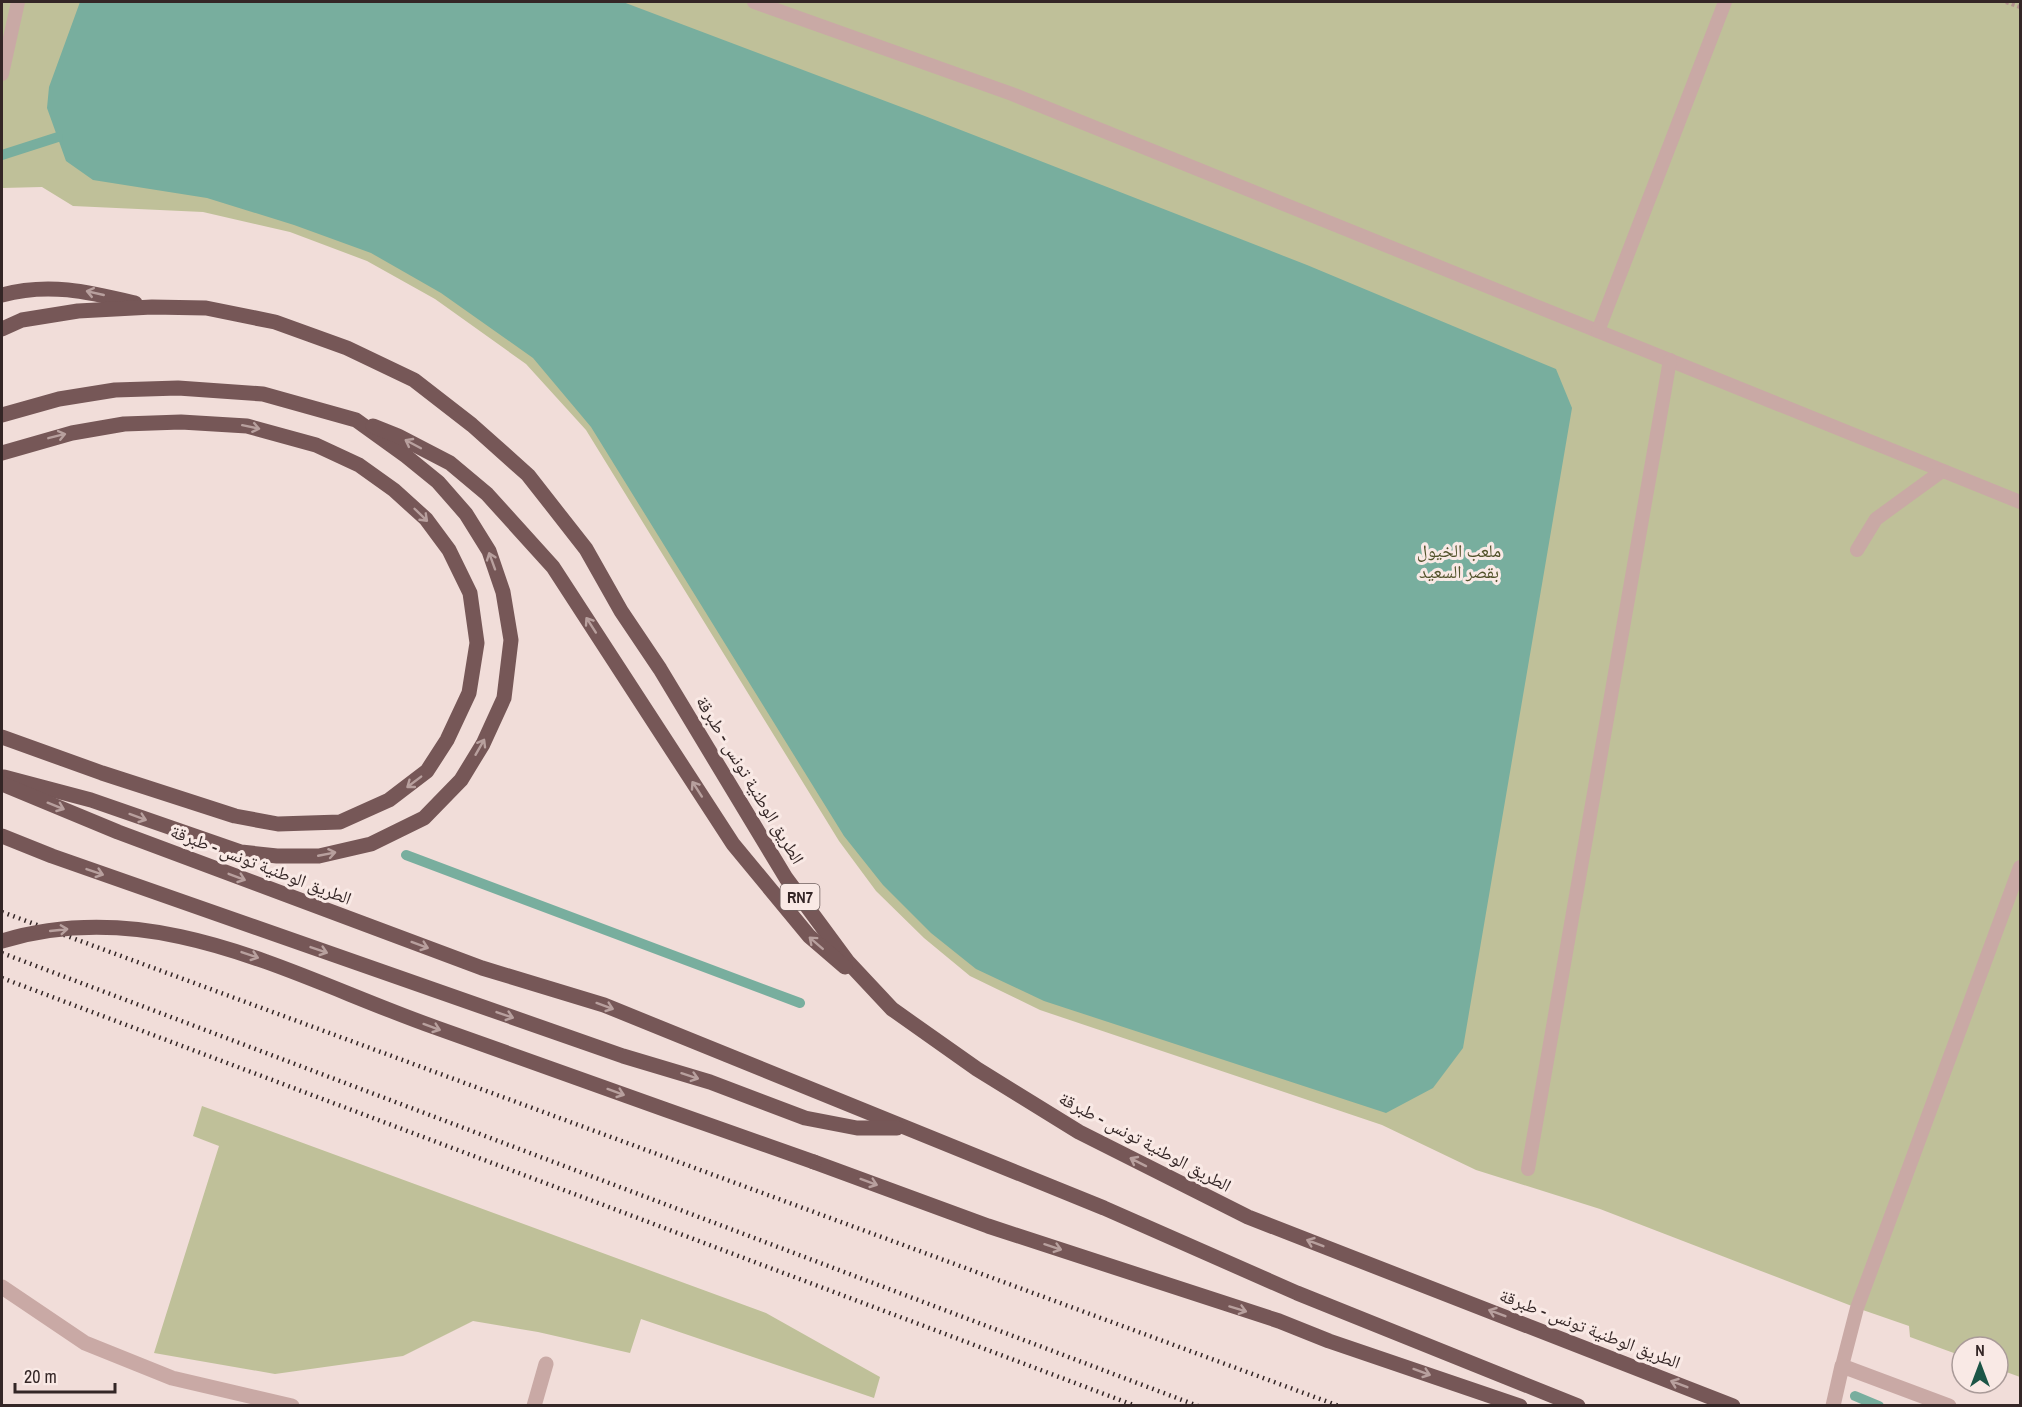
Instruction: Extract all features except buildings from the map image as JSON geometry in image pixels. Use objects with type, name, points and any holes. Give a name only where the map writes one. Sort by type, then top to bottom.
[{"type":"main road","points":[[2,295],[32,288],[80,290],[152,307]]},
{"type":"main road","name":"الطريق الوطنية تونس - طبرقة","points":[[2,329],[22,320],[78,311],[152,307],[206,308],[275,322],[347,348],[414,380],[472,425],[528,475],[586,549],[621,611],[660,669],[786,878],[848,962],[892,1008],[977,1069],[1078,1132],[1248,1217],[1733,1406]]},
{"type":"main road","points":[[2,415],[59,399],[116,390],[178,388],[264,394],[356,420],[398,436],[450,464],[487,494],[553,567],[733,844],[808,936],[892,1008]]},
{"type":"main road","points":[[2,776],[91,800],[241,852],[277,856],[319,856],[371,844],[424,818],[461,780],[483,744],[504,698],[511,640],[504,592],[489,551],[466,514],[438,482],[356,420]]},
{"type":"main road","points":[[2,453],[72,433],[124,424],[181,422],[247,426],[316,445],[359,465],[394,490],[426,519],[449,550],[470,593],[477,643],[469,693],[447,740],[427,771],[389,800],[340,822],[278,824],[235,816],[2,737]]},
{"type":"main road","name":"الطريق الوطنية تونس - طبرقة","points":[[2,784],[129,836],[482,968],[604,1005],[1104,1208],[1298,1293],[1578,1406]]},
{"type":"main road","points":[[2,836],[52,856],[429,989],[623,1056],[710,1082],[805,1118],[857,1128],[904,1128]]},
{"type":"main road","points":[[2,941],[47,931],[81,928],[160,933],[215,944],[255,957],[414,1020],[988,1226],[1280,1322],[1520,1406]]},
{"type":"street","points":[[2,1287],[85,1343],[172,1378],[292,1406]]},
{"type":"street","points":[[534,1406],[546,1364]]},
{"type":"street","points":[[1833,1406],[1842,1366],[1949,1406]]},
{"type":"lane","points":[[2,74],[18,2]]},
{"type":"lane","points":[[754,2],[1012,94],[2020,502]]},
{"type":"lane","points":[[1598,331],[1725,2]]},
{"type":"lane","points":[[1528,1169],[1670,360]]},
{"type":"lane","points":[[1857,550],[1876,519],[1942,471]]},
{"type":"lane","points":[[1842,1366],[1857,1308],[2020,867]]},
{"type":"path","points":[[2006,2],[2020,7]]},
{"type":"green space","name":"ملعب الخيول بقصر السعيد","points":[[2,2],[2020,2],[2020,1377],[2010,1373],[2010,1335],[1950,1335],[1950,1352],[1910,1337],[1909,1326],[1600,1209],[1476,1170],[1382,1125],[1040,1010],[970,976],[924,938],[876,891],[839,841],[586,430],[526,364],[435,299],[367,261],[290,232],[203,212],[73,206],[42,187],[2,188]]},
{"type":"green space","points":[[202,1106],[766,1313],[880,1377],[874,1398],[641,1319],[630,1353],[538,1332],[473,1321],[403,1356],[275,1374],[154,1353],[219,1146],[193,1136]]},
{"type":"shaded area","points":[[80,2],[623,2],[917,113],[1307,265],[1556,369],[1572,408],[1463,1048],[1433,1088],[1386,1113],[1044,1001],[976,969],[931,933],[883,885],[844,836],[591,427],[533,358],[441,293],[371,253],[294,225],[207,198],[93,180],[66,161],[47,108],[49,87]]},
{"type":"waterway","points":[[2,155],[58,137]]},
{"type":"waterway","points":[[406,855],[800,1003]]},
{"type":"waterway","points":[[1855,1396],[1879,1406]]},
{"type":"railway","points":[[2,912],[1339,1406]]},
{"type":"railway","points":[[2,953],[1198,1406]]},
{"type":"railway","points":[[2,978],[1136,1406]]}]
